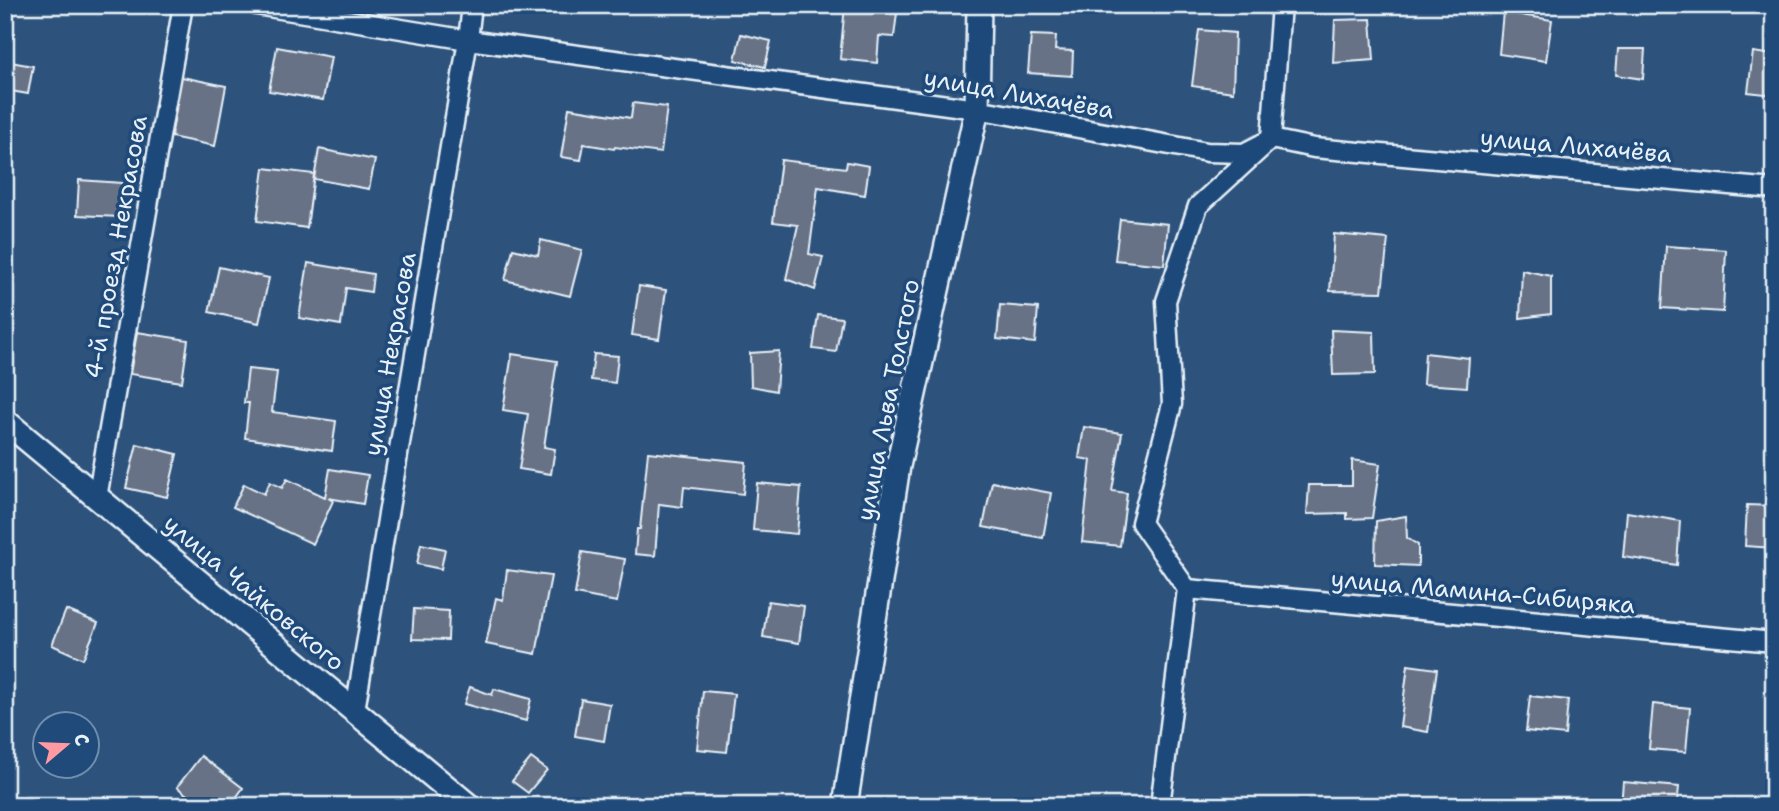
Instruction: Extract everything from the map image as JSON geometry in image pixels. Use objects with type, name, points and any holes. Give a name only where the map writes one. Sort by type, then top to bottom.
[{"type":"street","name":"4-й проезд Некрасова","points":[[97,498],[183,5]]},
{"type":"street","name":"улица Лихачёва","points":[[256,5],[468,40],[977,109],[1207,152],[1244,153],[1271,139],[1314,148],[1774,188]]},
{"type":"street","name":"улица Некрасова","points":[[355,710],[472,5]]},
{"type":"street","name":"улица Льва Толстого","points":[[845,806],[898,466],[977,109],[979,5]]},
{"type":"street","points":[[1160,806],[1187,589],[1141,523],[1172,404],[1166,301],[1198,206],[1271,139],[1281,5]]},
{"type":"street","name":"улица Чайковского","points":[[5,421],[469,806]]},
{"type":"street","name":"улица Мамина-Сибиряка","points":[[1187,589],[1774,642]]},
{"type":"building","points":[[845,5],[898,5],[894,37],[879,36],[877,63],[840,59]]},
{"type":"building","points":[[1503,12],[1552,20],[1546,61],[1499,54]]},
{"type":"building","points":[[1371,19],[1374,60],[1333,63],[1335,20]]},
{"type":"building","points":[[1199,30],[1235,33],[1233,92],[1192,86]]},
{"type":"building","points":[[741,34],[771,41],[765,67],[735,60]]},
{"type":"building","points":[[1031,35],[1056,36],[1055,50],[1073,51],[1072,76],[1028,73]]},
{"type":"building","points":[[277,47],[331,57],[323,100],[269,91]]},
{"type":"building","points":[[1618,49],[1645,49],[1643,79],[1616,75]]},
{"type":"building","points":[[1753,52],[1774,55],[1774,95],[1748,92]]},
{"type":"building","points":[[5,61],[33,66],[28,94],[5,90]]},
{"type":"building","points":[[182,77],[226,86],[215,146],[171,137]]},
{"type":"building","points":[[633,103],[667,107],[661,153],[584,144],[581,160],[561,157],[569,108],[631,118]]},
{"type":"building","points":[[319,149],[375,160],[369,189],[314,179]]},
{"type":"building","points":[[781,160],[846,168],[847,162],[869,166],[865,195],[818,187],[809,254],[823,257],[815,290],[786,279],[798,225],[773,222]]},
{"type":"building","points":[[264,168],[314,174],[307,228],[257,221]]},
{"type":"building","points":[[79,180],[122,183],[120,217],[77,215]]},
{"type":"building","points":[[1120,219],[1168,224],[1164,265],[1115,260]]},
{"type":"building","points":[[1334,234],[1388,239],[1382,292],[1330,291]]},
{"type":"building","points":[[541,240],[582,250],[570,296],[505,280],[513,249],[538,255]]},
{"type":"building","points":[[1666,246],[1726,250],[1723,312],[1662,308]]},
{"type":"building","points":[[308,263],[373,274],[371,292],[346,288],[341,325],[299,318]]},
{"type":"building","points":[[219,267],[269,278],[259,323],[209,312]]},
{"type":"building","points":[[1522,270],[1551,276],[1551,314],[1520,318]]},
{"type":"building","points":[[639,286],[666,290],[659,339],[632,335]]},
{"type":"building","points":[[1000,305],[1038,308],[1035,343],[997,339]]},
{"type":"building","points":[[818,315],[842,318],[836,352],[813,349]]},
{"type":"building","points":[[1331,330],[1374,332],[1375,374],[1333,375]]},
{"type":"building","points":[[137,332],[188,340],[182,382],[130,374]]},
{"type":"building","points":[[779,351],[776,391],[751,386],[750,353]]},
{"type":"building","points":[[1425,353],[1469,358],[1467,387],[1423,384]]},
{"type":"building","points":[[512,354],[557,361],[544,447],[555,449],[551,474],[519,469],[528,414],[503,410]]},
{"type":"building","points":[[594,354],[618,356],[615,383],[591,380]]},
{"type":"building","points":[[248,369],[277,372],[272,412],[336,421],[332,451],[245,438],[249,403],[244,403]]},
{"type":"building","points":[[1084,427],[1122,433],[1112,491],[1127,493],[1120,546],[1082,542],[1091,460],[1079,458]]},
{"type":"building","points":[[137,444],[177,454],[167,497],[126,488]]},
{"type":"building","points":[[648,452],[746,462],[743,494],[684,487],[682,507],[659,504],[655,556],[635,554]]},
{"type":"building","points":[[1352,460],[1380,464],[1372,518],[1347,519],[1347,513],[1307,514],[1309,485],[1352,485]]},
{"type":"building","points":[[330,469],[368,475],[363,504],[328,498],[333,501],[313,544],[233,507],[244,484],[264,494],[270,482],[282,488],[287,479],[325,497]]},
{"type":"building","points":[[992,482],[1051,493],[1043,538],[983,527]]},
{"type":"building","points":[[757,483],[801,487],[797,534],[753,530]]},
{"type":"building","points":[[1747,505],[1774,506],[1774,548],[1745,546]]},
{"type":"building","points":[[1627,512],[1680,521],[1677,565],[1623,557]]},
{"type":"building","points":[[1406,516],[1407,538],[1418,545],[1418,566],[1375,564],[1376,521]]},
{"type":"building","points":[[421,544],[445,549],[441,569],[417,564]]},
{"type":"building","points":[[582,552],[625,559],[617,602],[575,594]]},
{"type":"building","points":[[507,570],[551,576],[536,654],[486,644],[496,598],[503,600]]},
{"type":"building","points":[[768,601],[804,606],[799,643],[763,637]]},
{"type":"building","points":[[414,609],[449,611],[448,640],[412,639]]},
{"type":"building","points":[[66,610],[98,623],[83,659],[52,645]]},
{"type":"building","points":[[1408,665],[1437,669],[1428,732],[1400,727]]},
{"type":"building","points":[[470,687],[492,695],[494,689],[531,699],[526,721],[464,704]]},
{"type":"building","points":[[703,691],[734,694],[727,752],[697,749]]},
{"type":"building","points":[[1530,696],[1568,700],[1565,735],[1526,731]]},
{"type":"building","points":[[581,699],[610,704],[604,741],[575,736]]},
{"type":"building","points":[[1653,704],[1690,708],[1686,752],[1649,749]]},
{"type":"building","points":[[201,756],[243,788],[230,806],[201,806],[177,787]]},
{"type":"building","points":[[531,758],[547,770],[528,793],[512,781]]},
{"type":"building","points":[[1623,782],[1679,787],[1677,806],[1621,806]]}]
